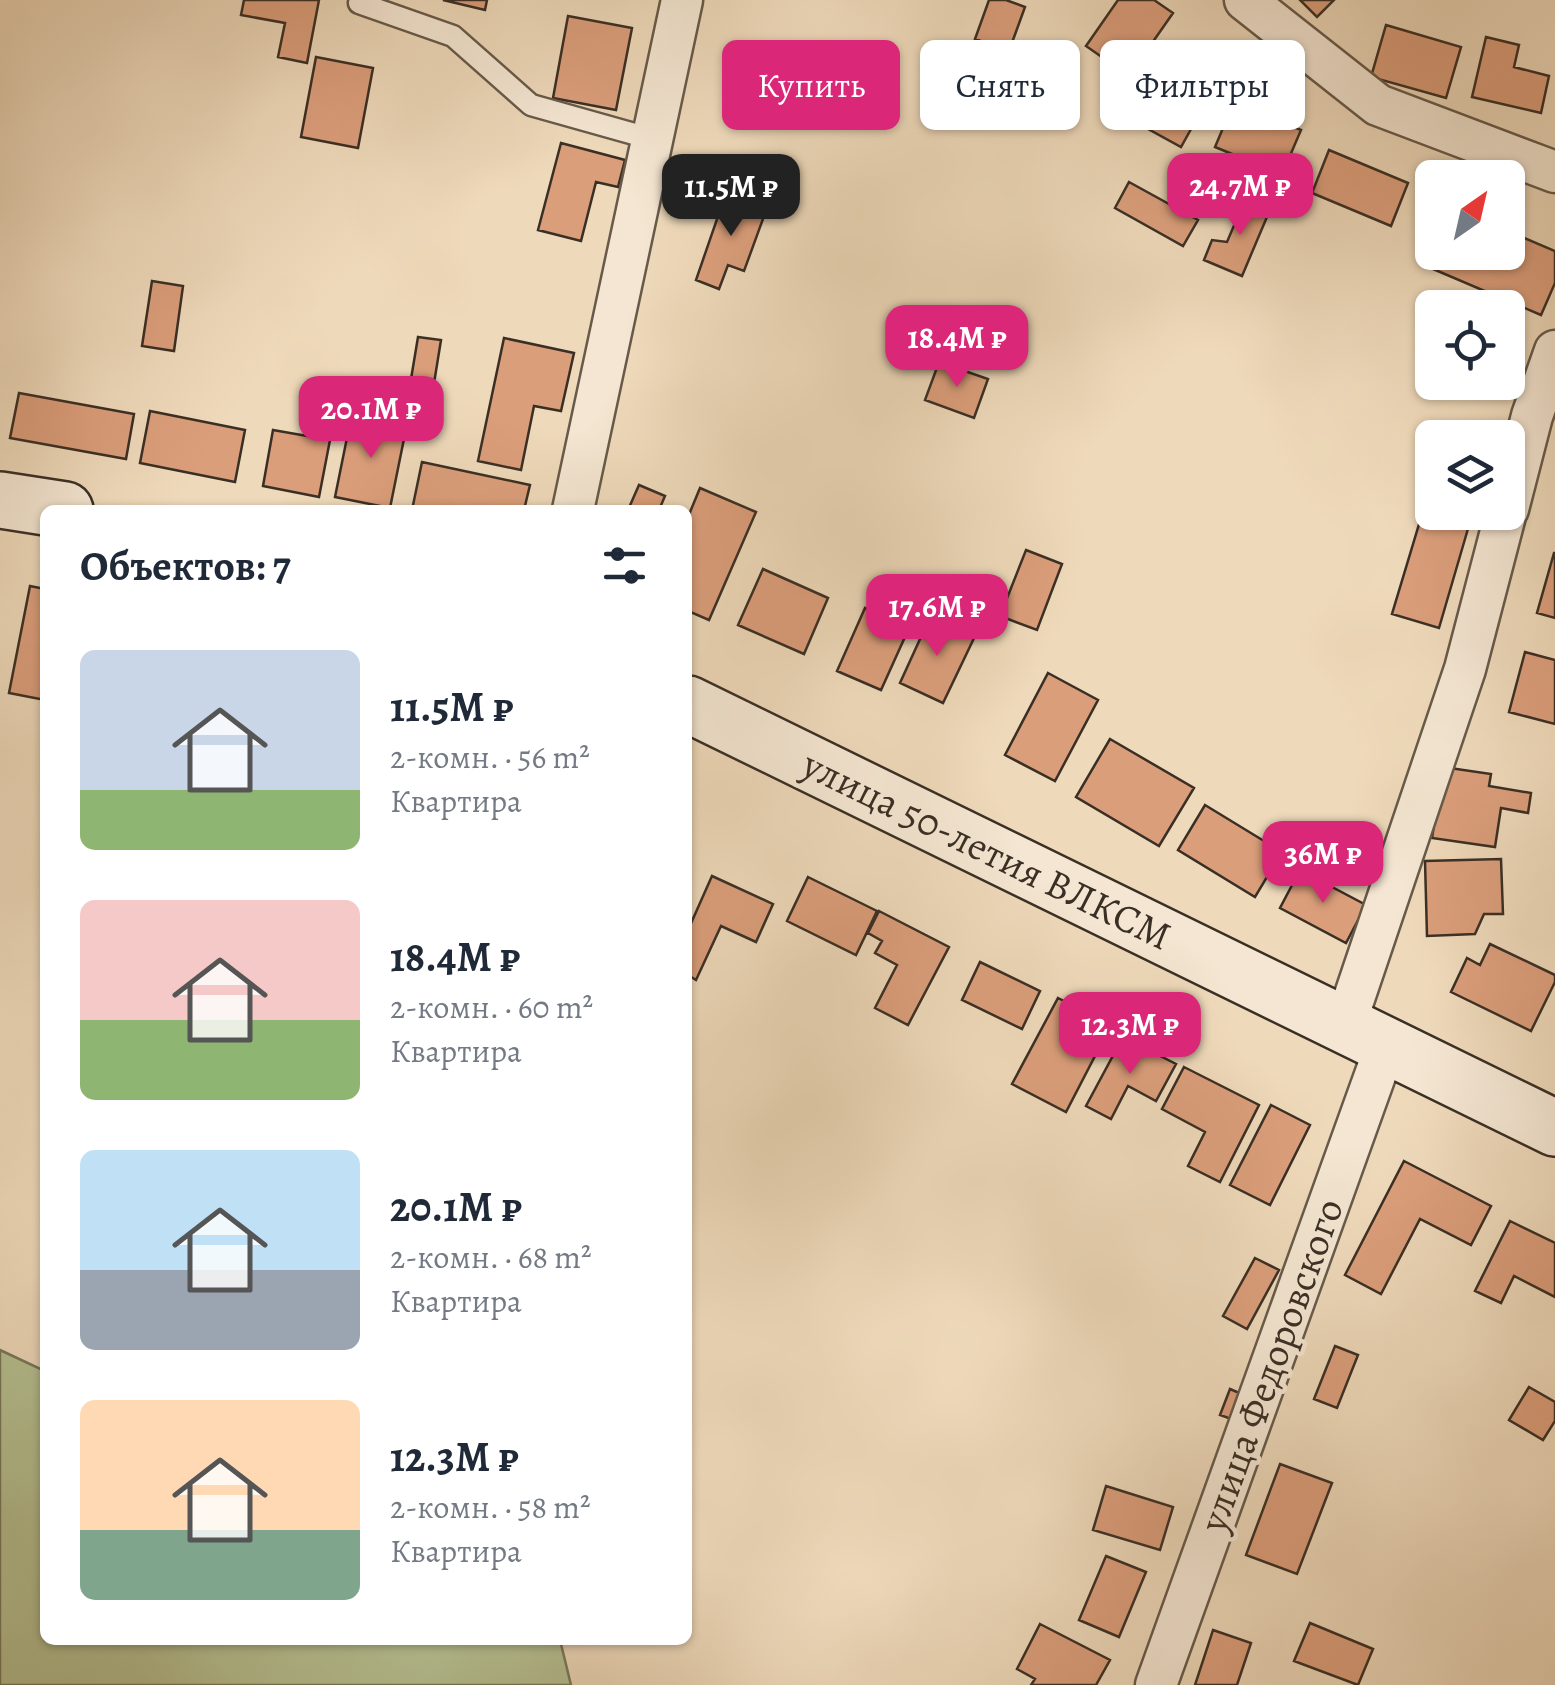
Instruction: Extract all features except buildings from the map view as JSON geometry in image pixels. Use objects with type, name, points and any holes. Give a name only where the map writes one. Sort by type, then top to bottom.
[{"type":"street","points":[[574,505],[682,0]]},
{"type":"street","points":[[1245,0],[1378,105],[1555,172]]},
{"type":"street","name":"улица Федоровского","points":[[1525,442],[1555,351]]},
{"type":"street","points":[[0,500],[40,506]]},
{"type":"street","name":"улица Федоровского","points":[[1156,1685],[1366,1035],[1502,530]]},
{"type":"street","name":"улица 50-летия ВЛКСМ","points":[[692,706],[1555,1128]]},
{"type":"lane","points":[[359,3],[452,36],[531,105],[652,140]]},
{"type":"green space","points":[[0,1350],[40,1369],[40,1645],[561,1645],[571,1685],[0,1685]]}]
